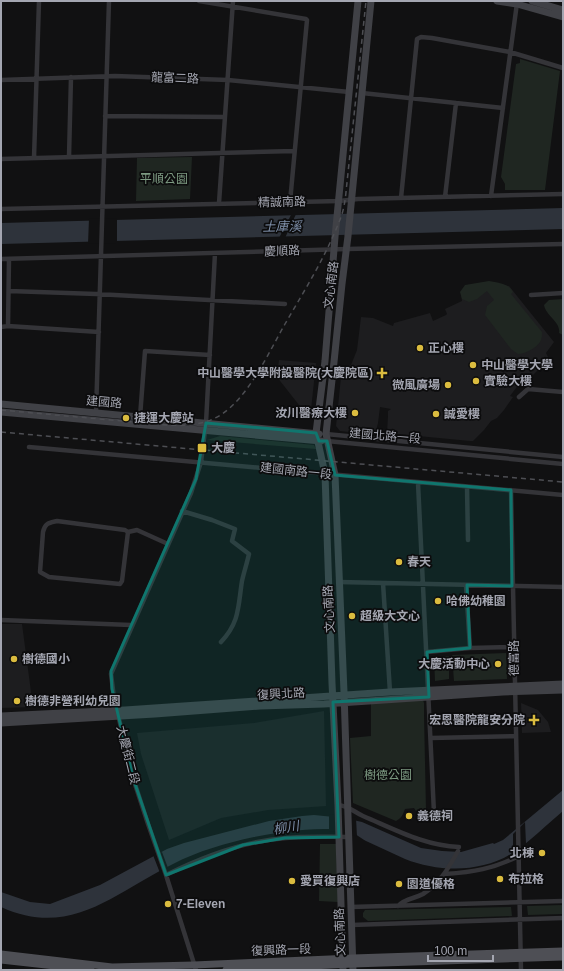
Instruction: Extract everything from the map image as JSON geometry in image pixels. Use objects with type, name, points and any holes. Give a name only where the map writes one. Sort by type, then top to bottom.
[{"type":"main road","points":[[338,201],[358,1]]},
{"type":"main road","points":[[497,1],[518,3],[563,17]]},
{"type":"main road","points":[[532,1],[563,10]]},
{"type":"main road","points":[[352,201],[372,2]]},
{"type":"main road","name":"文心南路","points":[[338,201],[335,249],[317,437],[325,474],[343,964]]},
{"type":"main road","name":"文心南路","points":[[352,201],[326,438],[335,475],[353,964]]},
{"type":"main road","name":"建國路","points":[[1,404],[140,417],[205,427]]},
{"type":"main road","name":"建國路","points":[[1,412],[205,427]]},
{"type":"main road","name":"建國北路一段","points":[[205,427],[326,438]]},
{"type":"main road","name":"復興北路","points":[[1,716],[118,713],[155,714],[563,684]]},
{"type":"main road","name":"復興北路","points":[[514,688],[563,690]]},
{"type":"main road","name":"復興北路","points":[[344,699],[390,692],[429,693]]},
{"type":"main road","name":"復興北路","points":[[1,723],[118,713]]},
{"type":"main road","name":"復興路一段","points":[[1,960],[77,967],[195,967],[353,964],[521,955],[563,951]]},
{"type":"main road","name":"復興路一段","points":[[1,954],[91,970]]},
{"type":"main road","name":"復興路一段","points":[[521,955],[563,957]]},
{"type":"main road","name":"復興路一段","points":[[226,970],[343,964]]},
{"type":"street","points":[[34,158],[39,1]]},
{"type":"street","points":[[96,413],[109,1]]},
{"type":"street","points":[[199,1],[307,20],[290,202]]},
{"type":"street","points":[[219,203],[233,1]]},
{"type":"street","points":[[491,196],[502,108],[518,3]]},
{"type":"street","points":[[401,198],[417,39],[421,37],[510,52],[563,68]]},
{"type":"street","name":"龍富二路","points":[[1,80],[107,76],[228,80],[349,92]]},
{"type":"street","points":[[70,157],[71,77]]},
{"type":"street","points":[[362,93],[502,108]]},
{"type":"street","points":[[445,197],[456,103]]},
{"type":"street","points":[[106,116],[225,117]]},
{"type":"street","points":[[1,159],[294,152]]},
{"type":"street","name":"精誠南路","points":[[1,209],[352,201],[358,199],[563,194]]},
{"type":"street","name":"慶順路","points":[[1,259],[563,244]]},
{"type":"street","name":"大慶街二段","points":[[195,967],[159,852],[133,778],[113,694],[111,674],[131,625],[196,479],[201,462],[210,355],[215,253]]},
{"type":"street","points":[[8,326],[10,259]]},
{"type":"street","points":[[9,291],[285,304]]},
{"type":"street","points":[[531,295],[563,293]]},
{"type":"street","points":[[1,326],[99,332]]},
{"type":"street","points":[[140,417],[145,351],[210,355]]},
{"type":"street","points":[[519,397],[528,388],[563,392]]},
{"type":"street","name":"建國北路一段","points":[[326,438],[563,457]]},
{"type":"street","name":"建國北路一段","points":[[326,438],[563,464]]},
{"type":"street","name":"建國南路一段","points":[[29,448],[563,495]]},
{"type":"street","points":[[418,483],[434,813]]},
{"type":"street","points":[[467,487],[468,540]]},
{"type":"street","name":"德富路","points":[[511,490],[518,856]]},
{"type":"street","points":[[182,511],[212,520],[234,529],[232,541],[250,554],[242,580],[236,621],[222,642]]},
{"type":"street","points":[[128,532],[122,581],[120,584],[49,577],[40,572],[43,532],[47,523],[57,521],[125,530],[128,532],[137,530],[168,544]]},
{"type":"street","points":[[339,582],[563,588]]},
{"type":"street","points":[[383,583],[390,692]]},
{"type":"street","points":[[466,585],[470,648]]},
{"type":"street","points":[[1,620],[131,625]]},
{"type":"street","points":[[427,652],[470,648],[514,647]]},
{"type":"street","points":[[431,738],[516,736]]},
{"type":"street","points":[[338,804],[347,806],[361,815],[428,843],[458,849],[446,873],[421,895],[406,900],[398,906]]},
{"type":"street","points":[[166,874],[193,862],[238,846],[285,838],[348,835]]},
{"type":"street","points":[[446,873],[468,873],[494,867],[518,856],[521,902],[521,970]]},
{"type":"street","points":[[350,907],[563,901]]},
{"type":"street","points":[[351,925],[563,918]]},
{"type":"highlighted area","points":[[206,423],[316,433],[319,441],[327,441],[335,475],[511,490],[512,586],[467,585],[470,648],[427,652],[429,697],[333,702],[339,837],[285,838],[243,845],[166,875],[133,778],[112,689],[111,671],[196,479]]},
{"type":"shaded area","name":"中山醫學大學","points":[[497,284],[509,286],[554,342],[546,353],[548,357],[538,370],[523,385],[519,384],[510,396],[513,397],[504,410],[497,418],[491,421],[473,441],[387,433],[388,411],[391,409],[380,407],[375,435],[340,431],[336,426],[342,367],[351,365],[357,350],[361,317],[373,318],[393,326],[394,323],[430,313],[433,321],[447,314],[445,309],[462,301],[461,294]]},
{"type":"shaded area","points":[[279,360],[316,363],[310,419],[277,377]]},
{"type":"shaded area","name":"樹德國小","points":[[1,624],[22,624],[33,707],[1,708]]},
{"type":"shaded area","name":"宏恩醫院龍安分院","points":[[521,703],[538,710],[548,722],[551,732],[522,733]]},
{"type":"shaded area","points":[[324,711],[326,806],[268,810],[221,818],[169,840],[141,754],[137,733],[254,723]]},
{"type":"green space","points":[[520,59],[560,71],[545,190],[505,190],[505,184],[501,177],[516,64],[520,63]]},
{"type":"green space","name":"平順公園","points":[[192,157],[190,199],[136,201],[137,158]]},
{"type":"green space","points":[[489,281],[502,284],[511,289],[513,292],[511,294],[542,332],[541,341],[527,352],[518,354],[511,349],[485,315],[487,306],[494,300],[487,291],[477,299],[469,302],[462,299],[460,292],[465,285]]},
{"type":"green space","points":[[563,299],[563,335],[559,333],[556,322],[547,312],[544,305],[549,300]]},
{"type":"green space","points":[[220,436],[314,445],[316,449],[207,440]]},
{"type":"green space","points":[[506,653],[507,679],[454,681],[452,655]]},
{"type":"green space","points":[[449,656],[449,679],[435,681],[434,658]]},
{"type":"green space","name":"樹德公園","points":[[423,700],[426,810],[416,811],[414,808],[405,809],[401,817],[396,821],[353,803],[350,738],[371,736],[371,703]]},
{"type":"green space","points":[[320,844],[336,844],[338,902],[319,901]]},
{"type":"green space","points":[[563,905],[563,914],[528,915],[527,906]]},
{"type":"green space","points":[[511,907],[512,916],[368,921],[363,917],[365,910]]},
{"type":"water","name":"土庫溪","points":[[563,208],[563,229],[1,244],[1,223]]},
{"type":"water","name":"柳川","points":[[563,790],[563,811],[511,854],[486,865],[459,868],[431,866],[405,859],[350,832],[325,829],[301,830],[254,837],[202,851],[152,875],[111,899],[71,915],[49,918],[26,916],[1,907],[1,892],[30,902],[50,904],[100,885],[167,849],[184,843],[269,821],[302,816],[314,815],[344,818],[362,822],[421,848],[461,852],[493,843],[494,844],[503,840]]},
{"type":"pier","points":[[290,214],[296,214],[285,238],[279,238],[291,215]]},
{"type":"pier","points":[[117,218],[117,243],[88,244],[89,219]]},
{"type":"pier","points":[[329,814],[356,818],[357,837],[348,833],[329,831]]},
{"type":"pier","points":[[525,822],[526,844],[513,853],[513,834]]},
{"type":"pier","points":[[162,852],[168,868],[160,873],[153,855]]},
{"type":"railway","points":[[1,410],[166,425],[188,425],[203,423],[216,418],[232,406],[241,396],[258,373],[314,274],[342,215],[346,196],[366,1]]},
{"type":"railway","points":[[1,432],[563,482]]},
{"type":"place","name":"正心樓","points":[[420,348]]},
{"type":"place","name":"中山醫學大學","points":[[473,365]]},
{"type":"place","name":"中山醫學大學附設醫院(大慶院區)","points":[[382,373]]},
{"type":"place","name":"實驗大樓","points":[[476,381]]},
{"type":"place","name":"微風廣場","points":[[448,385]]},
{"type":"place","name":"汝川醫療大樓","points":[[355,413]]},
{"type":"place","name":"誠愛樓","points":[[436,414]]},
{"type":"place","name":"捷運大慶站","points":[[126,418]]},
{"type":"place","name":"大慶","points":[[202,448]]},
{"type":"place","name":"春天","points":[[399,562]]},
{"type":"place","name":"哈佛幼稚園","points":[[438,601]]},
{"type":"place","name":"超級大文心","points":[[352,616]]},
{"type":"place","name":"樹德國小","points":[[14,659]]},
{"type":"place","name":"大慶活動中心","points":[[498,664]]},
{"type":"place","name":"樹德非營利幼兒園","points":[[17,701]]},
{"type":"place","name":"宏恩醫院龍安分院","points":[[534,720]]},
{"type":"place","name":"義德祠","points":[[409,816]]},
{"type":"place","name":"北棟","points":[[542,853]]},
{"type":"place","name":"布拉格","points":[[500,879]]},
{"type":"place","name":"愛買復興店","points":[[292,881]]},
{"type":"place","name":"園道優格","points":[[399,884]]},
{"type":"place","name":"7-Eleven","points":[[168,904]]}]
